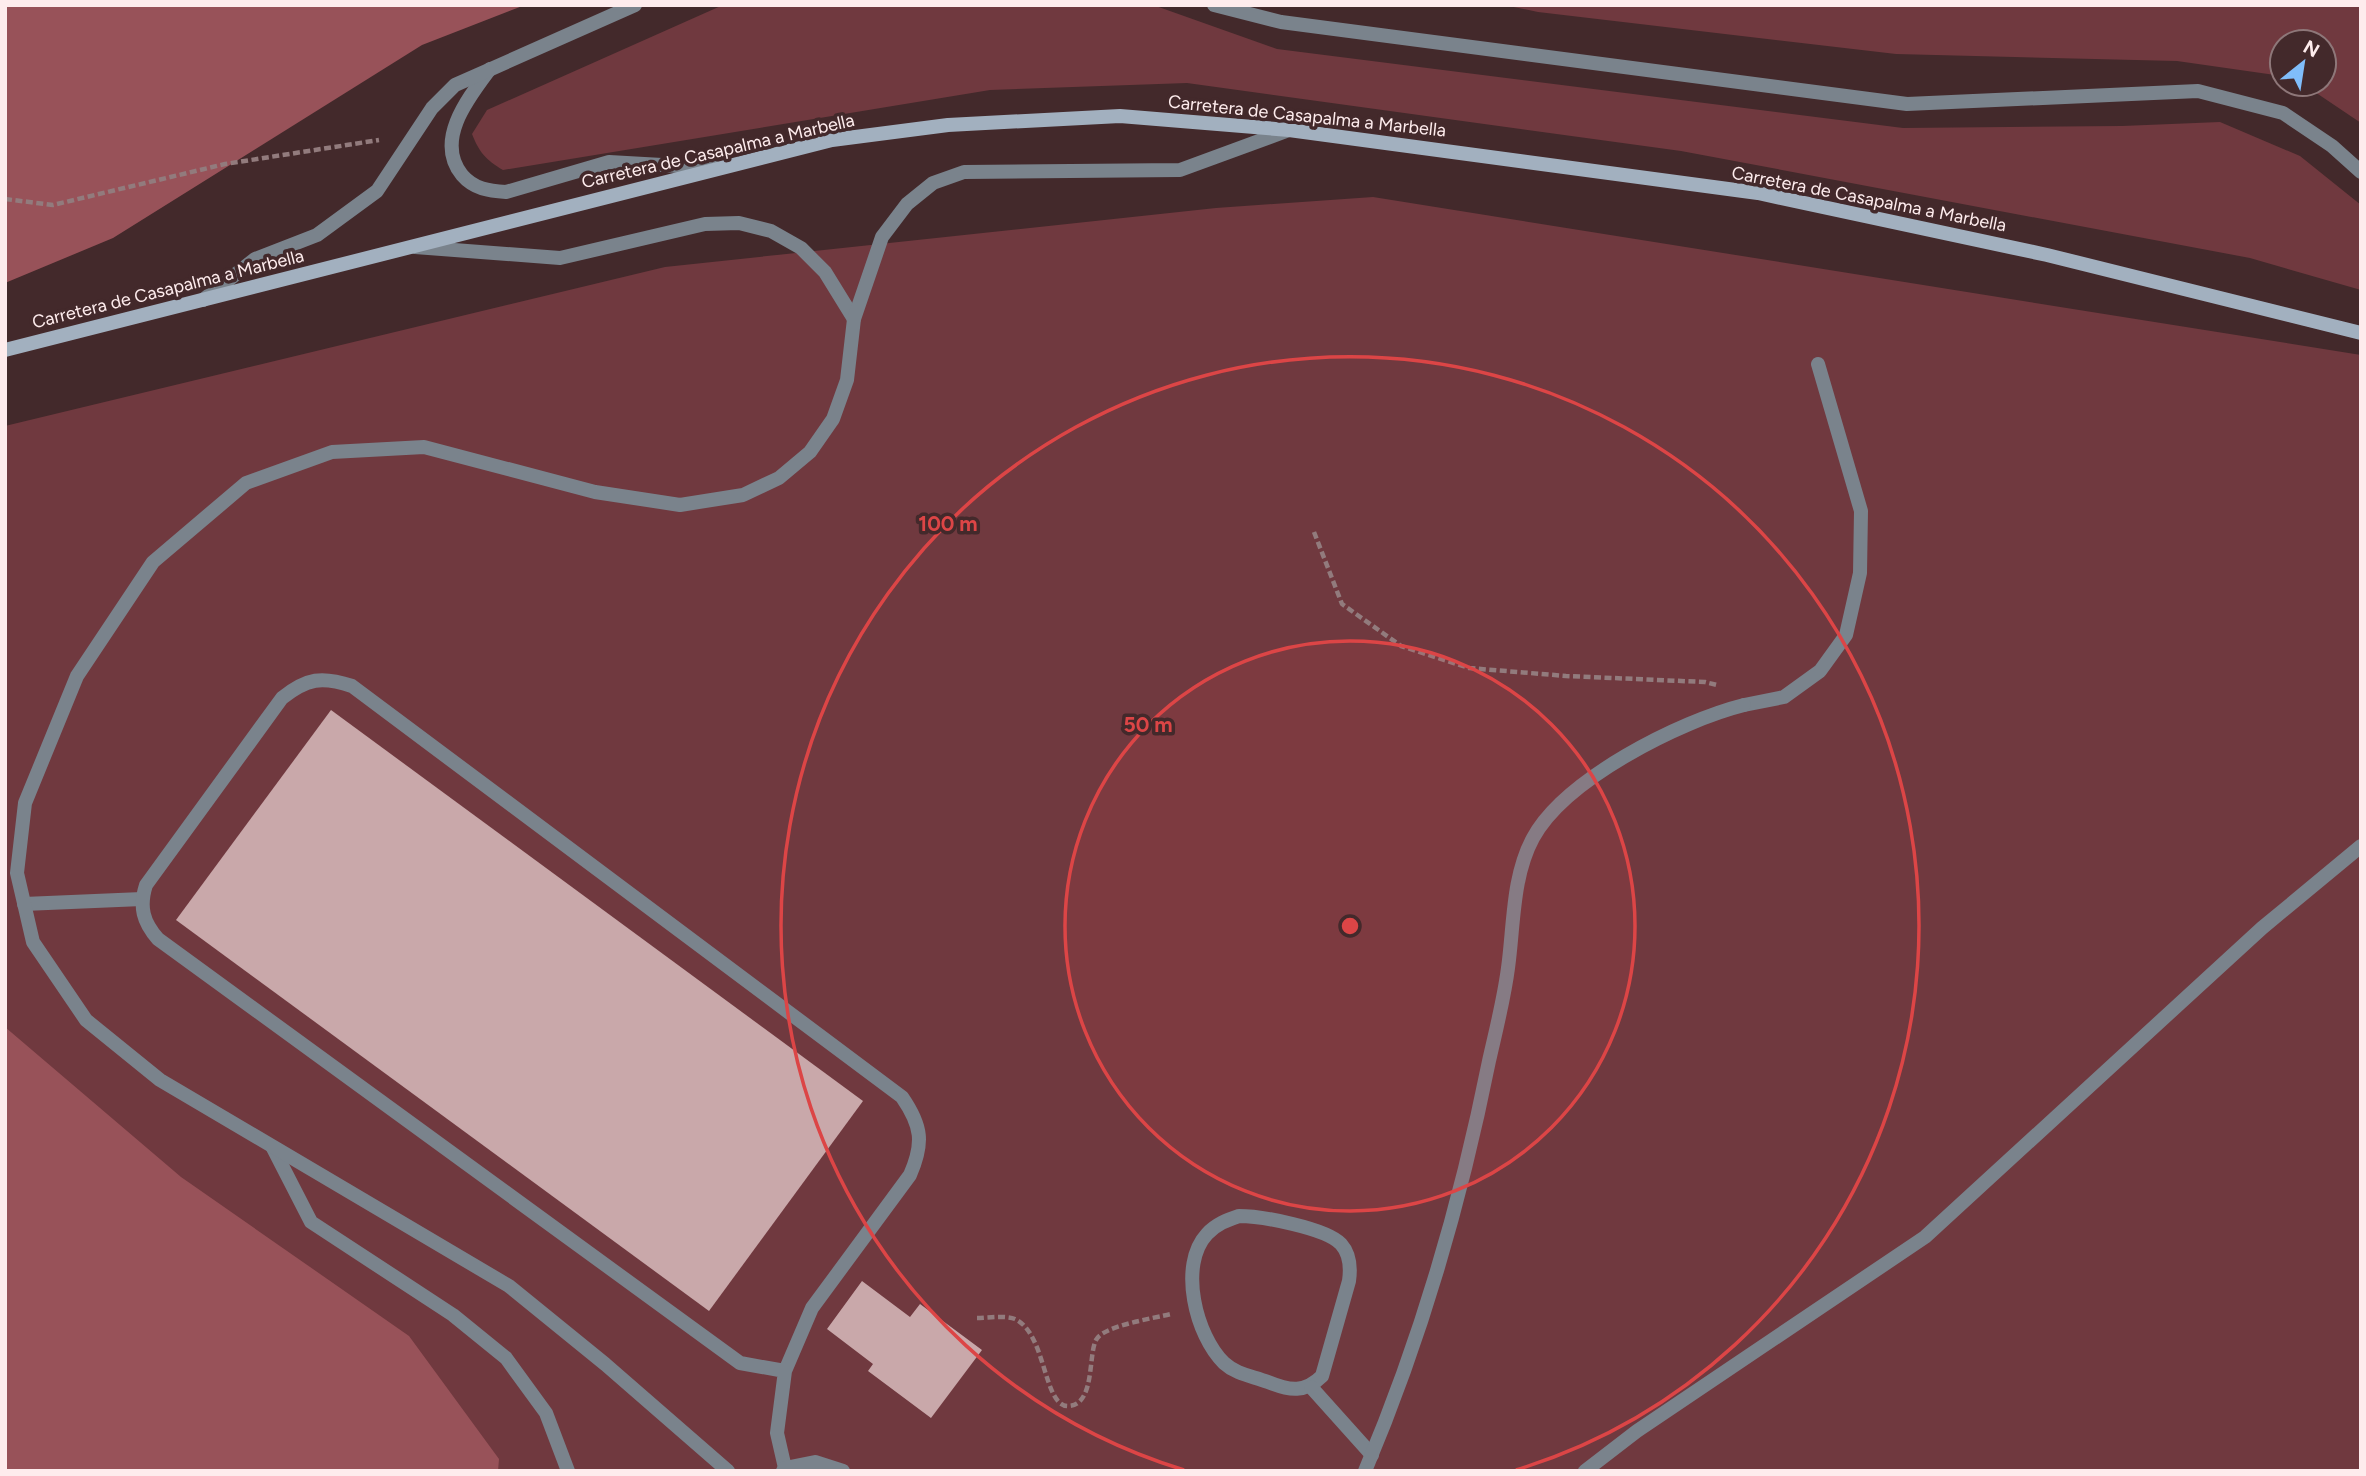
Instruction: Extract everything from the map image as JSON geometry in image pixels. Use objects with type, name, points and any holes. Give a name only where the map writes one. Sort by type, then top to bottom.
[{"type":"main road","name":"Carretera de Casapalma a Marbella","points":[[5,350],[832,140],[948,125],[1120,116],[1289,130],[1758,193],[2047,254],[2361,333]]},
{"type":"street","points":[[203,299],[255,259],[317,235],[377,191],[432,108],[455,85],[635,5]]},
{"type":"street","points":[[1214,5],[1281,22],[1907,104],[2198,91],[2283,113],[2332,146],[2361,172]]},
{"type":"street","points":[[491,68],[471,95],[451,140],[452,155],[457,168],[478,188],[506,191],[609,162],[717,168]]},
{"type":"street","points":[[728,1471],[605,1364],[509,1286],[160,1080],[86,1020],[33,942],[17,873],[25,803],[77,676],[153,562],[246,483],[332,452],[424,447],[595,492],[680,505],[743,495],[779,478],[810,453],[833,419],[847,380],[854,319],[882,237],[907,204],[933,183],[964,172],[1180,170],[1289,130]]},
{"type":"street","points":[[411,247],[561,258],[705,224],[739,223],[771,231],[801,248],[825,272],[854,319]]},
{"type":"street","points":[[1365,1471],[1421,1326],[1471,1149],[1508,971],[1517,881],[1533,838],[1559,803],[1596,776],[1656,740],[1727,709],[1784,697],[1820,671],[1846,635],[1860,573],[1861,511],[1818,364]]},
{"type":"street","points":[[785,1371],[740,1363],[158,939],[146,921],[142,900],[146,885],[282,698],[297,686],[315,680],[334,680],[352,686],[902,1097],[914,1114],[920,1135],[918,1156],[910,1175],[812,1308],[785,1371],[777,1433],[784,1469],[814,1462],[844,1471]]},
{"type":"street","points":[[1585,1471],[1637,1431],[1925,1237],[2252,937],[2361,846]]},
{"type":"street","points":[[24,904],[142,900]]},
{"type":"street","points":[[274,1147],[311,1222],[453,1315],[506,1358],[546,1413],[568,1471]]},
{"type":"street","points":[[1239,1216],[1259,1216],[1332,1237],[1342,1245],[1348,1256],[1351,1268],[1322,1376],[1311,1387],[1280,1387],[1244,1376],[1226,1364],[1211,1348],[1201,1328],[1196,1308],[1192,1290],[1196,1251],[1206,1235],[1221,1222],[1239,1216]]},
{"type":"street","points":[[1311,1387],[1372,1455]]},
{"type":"path","points":[[5,200],[53,205],[225,164],[414,134]]},
{"type":"path","points":[[1314,533],[1342,604],[1401,646],[1469,667],[1566,676],[1713,683],[1727,694],[1727,709]]},
{"type":"path","points":[[977,1318],[1013,1318],[1023,1324],[1032,1333],[1037,1344],[1053,1396],[1059,1404],[1069,1406],[1078,1402],[1086,1390],[1095,1342],[1103,1332],[1196,1308]]},
{"type":"shaded area","points":[[5,5],[525,5],[422,45],[113,238],[5,283]]},
{"type":"shaded area","points":[[723,5],[1153,5],[1277,49],[1903,128],[2122,126],[2220,122],[2300,156],[2361,205],[2361,290],[2250,258],[1681,151],[1187,83],[990,90],[503,170],[477,146],[472,134],[487,110]]},
{"type":"shaded area","points":[[1504,5],[2361,5],[2361,123],[2324,98],[2338,98],[2338,28],[2268,28],[2268,74],[2177,61],[1896,54],[1538,12]]},
{"type":"shaded area","points":[[1373,197],[2361,355],[2361,1471],[5,1471],[5,426],[665,267],[1216,208]]},
{"type":"shaded area","points":[[5,1027],[181,1177],[409,1336],[499,1459],[498,1471],[5,1471]]},
{"type":"building","points":[[331,710],[863,1101],[709,1311],[176,920]]},
{"type":"building","points":[[862,1281],[910,1317],[920,1304],[982,1350],[931,1418],[868,1371],[873,1364],[827,1329]]}]
